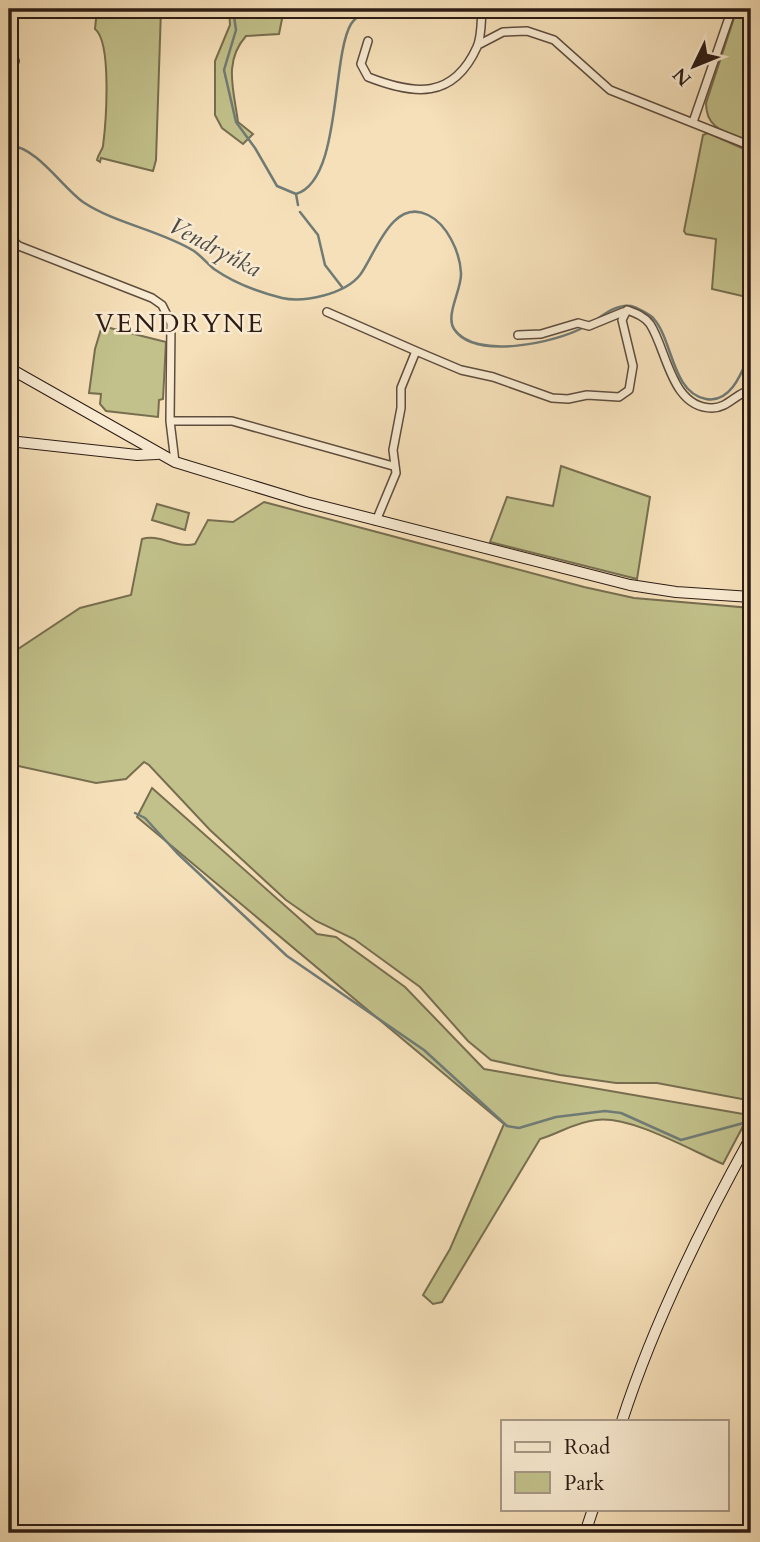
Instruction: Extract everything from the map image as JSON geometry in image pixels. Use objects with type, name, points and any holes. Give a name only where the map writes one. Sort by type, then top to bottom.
[{"type":"street","points":[[478,46],[482,9]]},
{"type":"street","points":[[693,122],[732,9]]},
{"type":"street","points":[[368,41],[361,64],[368,77],[399,88],[427,91],[455,78],[478,46],[503,32],[527,31],[554,40],[610,90],[751,146]]},
{"type":"street","points":[[9,238],[19,246],[152,298],[162,305],[171,323],[170,421],[175,462]]},
{"type":"street","points":[[327,312],[461,370],[493,377],[552,398],[568,399],[587,394],[619,397],[629,390],[633,366],[623,312]]},
{"type":"street","points":[[518,335],[541,334],[581,324],[590,326],[623,312],[638,314],[650,324],[679,388],[695,404],[711,408],[724,406],[751,390]]},
{"type":"street","points":[[376,521],[396,473],[393,466],[401,388],[416,351]]},
{"type":"street","points":[[9,368],[175,462],[376,521],[630,585],[751,597]]},
{"type":"street","points":[[170,421],[232,421],[393,466]]},
{"type":"street","points":[[9,441],[137,455],[158,454]]},
{"type":"street","points":[[622,1420],[634,1385],[708,1215],[751,1136]]},
{"type":"street","points":[[586,1533],[593,1510]]},
{"type":"green space","points":[[97,9],[161,9],[156,160],[153,171],[101,158],[100,162],[97,160],[103,146],[106,66],[104,50],[95,29]]},
{"type":"green space","points":[[229,9],[284,9],[279,34],[246,36],[234,56],[232,77],[238,122],[253,134],[243,144],[222,128],[215,115],[215,61],[230,25]]},
{"type":"green space","points":[[737,9],[751,9],[751,142],[714,125],[707,112],[706,103]]},
{"type":"green space","points":[[708,133],[751,152],[751,298],[712,289],[716,239],[686,234],[684,231],[703,135]]},
{"type":"green space","points":[[102,326],[166,342],[163,399],[159,400],[158,417],[106,411],[100,404],[101,394],[89,393],[95,349]]},
{"type":"green space","points":[[561,466],[650,497],[637,579],[490,542],[507,497],[553,506]]},
{"type":"green space","points":[[264,502],[634,598],[751,608],[751,1097],[747,1100],[657,1083],[616,1083],[560,1075],[491,1060],[468,1041],[420,987],[354,939],[316,921],[286,900],[210,830],[149,765],[144,762],[126,779],[96,783],[9,764],[9,655],[80,608],[131,595],[142,539],[155,538],[195,544],[208,520],[233,522]]},
{"type":"green space","points":[[157,504],[189,513],[185,530],[152,520]]},
{"type":"green space","points":[[152,788],[317,934],[336,937],[405,987],[484,1069],[749,1115],[723,1164],[642,1128],[610,1120],[581,1123],[540,1139],[442,1302],[433,1304],[423,1295],[450,1249],[504,1124],[137,817]]},
{"type":"waterway","points":[[233,9],[236,30],[224,70],[236,122],[277,186],[296,194],[298,205]]},
{"type":"waterway","points":[[296,194],[311,184],[321,166],[328,143],[345,40],[351,24],[367,9]]},
{"type":"waterway","name":"Vendryňka","points":[[9,145],[30,153],[74,195],[96,210],[181,244],[222,274],[264,293],[301,299],[324,296],[345,287],[360,275],[386,231],[395,221],[404,214],[415,212],[435,219],[447,232],[455,248],[461,279],[451,317],[454,329],[465,339],[480,344],[517,346],[556,338],[584,327]]},
{"type":"waterway","points":[[300,212],[318,235],[325,265],[342,287]]},
{"type":"waterway","name":"Vendryňka","points":[[596,320],[621,306],[631,306],[650,315],[660,329],[686,387],[695,395],[706,399],[715,399],[730,391],[751,351]]},
{"type":"waterway","points":[[135,813],[145,818],[177,853],[287,956],[424,1050],[507,1126],[519,1128],[556,1117],[605,1111],[621,1113],[681,1140],[751,1121]]},
{"type":"district","name":"VENDRYNE","points":[[180,323]]}]
